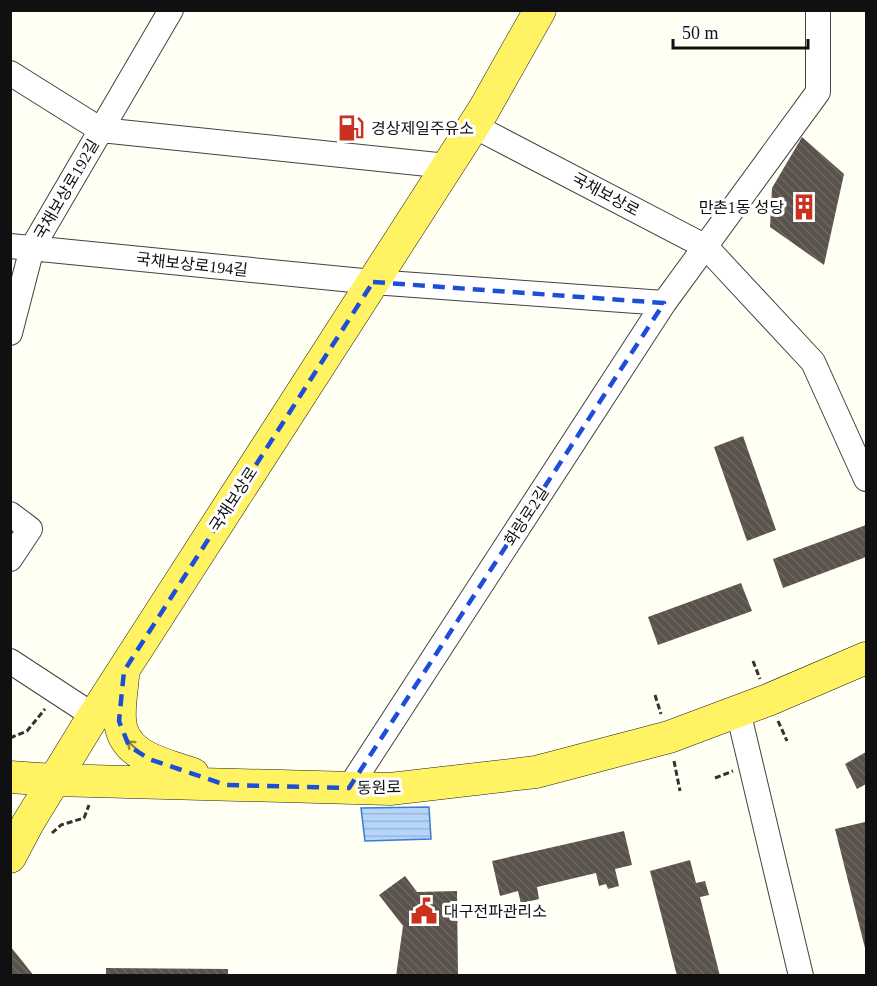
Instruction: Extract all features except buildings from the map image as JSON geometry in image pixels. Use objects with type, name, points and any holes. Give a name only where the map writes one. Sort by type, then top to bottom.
[{"type":"main road","name":"국채보상로","points":[[10,857],[54,780],[474,126],[540,10]]},
{"type":"main road","name":"동원로","points":[[10,777],[390,789],[536,772],[669,736],[738,711],[867,658]]},
{"type":"main road","points":[[124,670],[119,721],[129,746],[149,759],[226,784]]},
{"type":"street","name":"국채보상로192길","points":[[10,333],[21,247],[101,130],[171,10]]},
{"type":"street","name":"화랑로2길","points":[[349,788],[664,303],[818,92],[818,10]]},
{"type":"street","name":"국채보상로192길","points":[[10,73],[101,130]]},
{"type":"street","name":"국채보상로","points":[[474,126],[706,247]]},
{"type":"street","points":[[101,130],[447,166]]},
{"type":"street","name":"국채보상로194길","points":[[21,247],[373,282]]},
{"type":"street","points":[[706,247],[813,362],[867,479]]},
{"type":"street","points":[[373,282],[664,303]]},
{"type":"street","points":[[10,514],[30,530],[10,559]]},
{"type":"street","points":[[10,661],[94,717]]},
{"type":"street","points":[[738,711],[801,975]]},
{"type":"path","points":[[10,738],[27,731],[48,705]]},
{"type":"highlighted area","points":[[373,282],[664,303],[349,788],[226,785],[149,759],[129,746],[119,721],[124,671]]},
{"type":"water","points":[[429,807],[431,839],[365,841],[361,808]]},
{"type":"place","name":"경상제일주유소","points":[[351,128]]},
{"type":"place","name":"만촌1동 성당","points":[[804,207]]},
{"type":"place","name":"대구전파관리소","points":[[424,911]]}]
